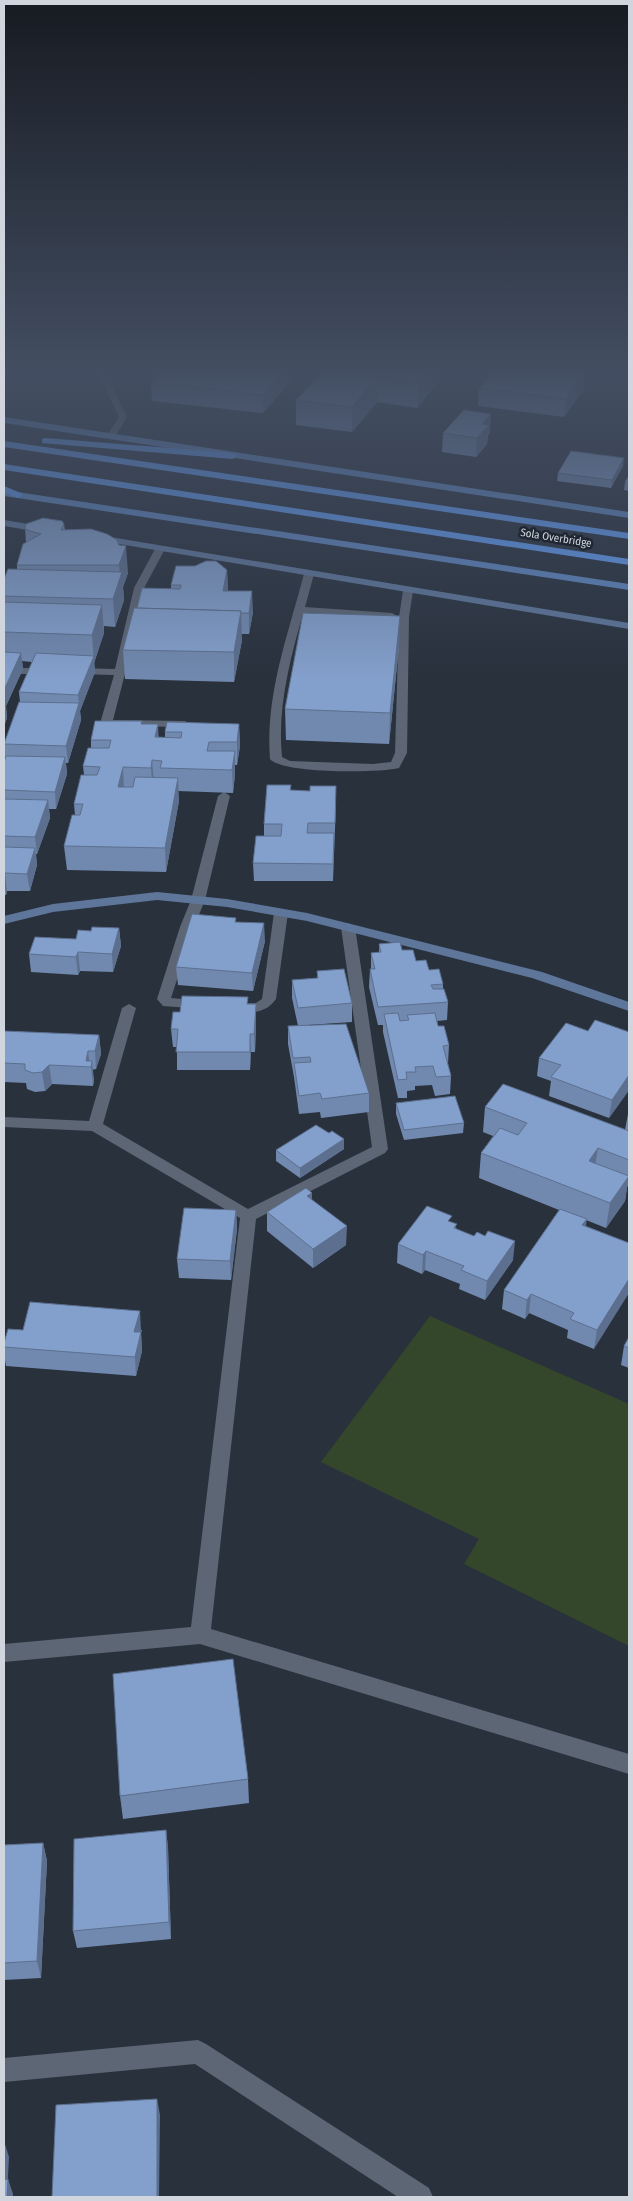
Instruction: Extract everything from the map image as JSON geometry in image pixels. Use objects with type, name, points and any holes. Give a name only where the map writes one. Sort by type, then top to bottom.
[{"type":"highway","name":"Sola Overbridge","points":[[38,473],[629,562]]},
{"type":"highway","name":"Sola Overbridge","points":[[195,473],[629,536]]},
{"type":"main road","points":[[345,473],[629,515]]},
{"type":"main road","points":[[4,491],[18,495],[629,587]]},
{"type":"street","points":[[4,523],[52,531]]},
{"type":"street","points":[[92,537],[408,591],[629,626]]},
{"type":"street","points":[[160,549],[139,588],[129,640],[107,720],[109,724],[193,724]]},
{"type":"street","points":[[309,574],[279,693],[273,741],[276,759],[288,764],[374,768],[395,765],[401,753],[404,617],[408,591]]},
{"type":"street","points":[[300,610],[404,617]]},
{"type":"street","points":[[4,671],[120,672]]},
{"type":"street","points":[[224,796],[198,900],[187,927],[164,999],[168,1003],[218,1006],[260,1008],[266,1005],[269,999],[281,913]]},
{"type":"street","points":[[4,920],[53,908],[157,896],[227,903],[348,927],[537,975],[629,1007]]},
{"type":"street","points":[[248,1216],[380,1149],[348,927]]},
{"type":"street","points":[[95,1126],[129,1008]]},
{"type":"street","points":[[4,1122],[95,1126],[248,1216]]},
{"type":"street","points":[[200,1635],[248,1216]]},
{"type":"street","points":[[4,1653],[200,1635],[629,1764]]},
{"type":"street","points":[[4,2070],[198,2052],[420,2197]]},
{"type":"green space","points":[[430,1316],[629,1404],[629,1646],[464,1564],[479,1539],[321,1462]]},
{"type":"building","points":[[558,473],[616,473],[612,480]]},
{"type":"building","points":[[43,518],[62,521],[64,524],[61,530],[91,529],[107,534],[117,540],[119,545],[126,546],[119,565],[17,565],[23,544],[41,534],[27,530],[25,528],[26,524]]},
{"type":"building","points":[[206,561],[216,561],[227,570],[223,591],[252,591],[249,613],[240,613],[241,611],[137,608],[142,588],[180,589],[181,585],[171,585],[176,566],[195,566]]},
{"type":"building","points":[[8,569],[122,572],[113,599],[4,596],[4,579]]},
{"type":"building","points":[[4,602],[102,605],[92,635],[4,632]]},
{"type":"building","points":[[134,608],[241,611],[234,652],[123,650]]},
{"type":"building","points":[[303,613],[400,616],[390,713],[285,709]]},
{"type":"building","points":[[4,652],[21,653],[4,690]]},
{"type":"building","points":[[36,653],[94,656],[78,695],[19,692]]},
{"type":"building","points":[[19,702],[79,703],[66,746],[4,744]]},
{"type":"building","points":[[95,721],[142,721],[141,724],[158,724],[155,737],[181,738],[182,732],[165,732],[167,722],[239,724],[237,742],[209,742],[207,751],[235,751],[232,770],[160,768],[162,761],[152,760],[151,768],[123,767],[118,787],[133,787],[135,777],[178,778],[165,848],[64,846],[72,815],[80,815],[83,804],[74,804],[81,775],[97,775],[100,767],[83,766],[88,748],[109,748],[111,740],[91,740]]},
{"type":"building","points":[[6,756],[65,757],[55,792],[4,790],[4,762]]},
{"type":"building","points":[[267,785],[291,785],[290,790],[310,791],[310,786],[336,786],[335,823],[308,823],[307,833],[334,833],[333,864],[253,863],[256,836],[281,836],[282,824],[264,824]]},
{"type":"building","points":[[4,799],[48,800],[35,837],[4,836]]},
{"type":"building","points":[[4,847],[35,848],[27,874],[5,873],[4,876]]},
{"type":"building","points":[[192,914],[236,918],[235,922],[264,923],[252,973],[176,967]]},
{"type":"building","points":[[92,927],[119,928],[112,954],[78,952],[76,957],[29,954],[35,937],[76,939],[78,930],[91,931]]},
{"type":"building","points":[[400,942],[402,950],[413,950],[416,961],[426,960],[429,970],[439,969],[443,984],[431,985],[433,989],[444,989],[448,1002],[378,1007],[370,969],[375,969],[371,953],[381,952],[379,944]]},
{"type":"building","points":[[344,969],[352,1003],[298,1008],[292,980],[318,978],[317,971]]},
{"type":"building","points":[[182,996],[248,997],[247,1004],[256,1004],[254,1034],[250,1034],[250,1052],[176,1052],[178,1029],[171,1029],[173,1012],[180,1012]]},
{"type":"building","points":[[398,1013],[400,1021],[409,1020],[407,1015],[435,1013],[438,1026],[444,1026],[449,1045],[443,1046],[451,1076],[436,1077],[433,1066],[415,1067],[416,1072],[406,1072],[407,1079],[398,1080],[384,1014]]},
{"type":"building","points":[[595,1020],[629,1032],[629,1075],[612,1100],[551,1077],[561,1065],[539,1058],[566,1023],[588,1031]]},
{"type":"building","points":[[346,1024],[369,1093],[322,1099],[320,1093],[299,1096],[294,1063],[311,1062],[310,1057],[293,1058],[288,1026]]},
{"type":"building","points":[[4,1031],[99,1035],[95,1051],[88,1051],[86,1061],[92,1061],[91,1067],[49,1065],[42,1072],[33,1073],[25,1070],[25,1064],[4,1063]]},
{"type":"building","points":[[503,1084],[629,1131],[629,1160],[598,1148],[589,1161],[629,1176],[610,1203],[481,1153],[500,1128],[518,1135],[527,1123],[485,1107]]},
{"type":"building","points":[[455,1096],[464,1123],[404,1130],[396,1103]]},
{"type":"building","points":[[316,1125],[329,1133],[332,1131],[344,1139],[300,1168],[276,1150]]},
{"type":"building","points":[[306,1188],[312,1193],[307,1196],[347,1226],[313,1249],[267,1212]]},
{"type":"building","points":[[427,1206],[452,1216],[448,1221],[457,1224],[454,1228],[474,1236],[477,1232],[485,1236],[488,1231],[515,1241],[487,1281],[461,1270],[464,1266],[426,1251],[423,1255],[398,1244]]},
{"type":"building","points":[[184,1208],[236,1210],[230,1261],[177,1259]]},
{"type":"building","points":[[560,1209],[587,1219],[582,1225],[629,1243],[629,1279],[597,1330],[570,1319],[574,1313],[531,1294],[527,1300],[504,1290]]},
{"type":"building","points":[[30,1302],[140,1311],[134,1332],[141,1332],[135,1357],[4,1347],[8,1329],[23,1330]]},
{"type":"building","points":[[629,1337],[629,1348],[624,1346]]},
{"type":"building","points":[[233,1659],[248,1779],[120,1796],[113,1674]]},
{"type":"building","points":[[166,1830],[169,1922],[73,1931],[74,1839]]},
{"type":"building","points":[[43,1843],[37,1961],[4,1963],[4,1845]]},
{"type":"building","points":[[157,2099],[157,2197],[52,2197],[56,2105]]},
{"type":"building","points":[[8,2179],[7,2197],[4,2197],[4,2180]]}]
